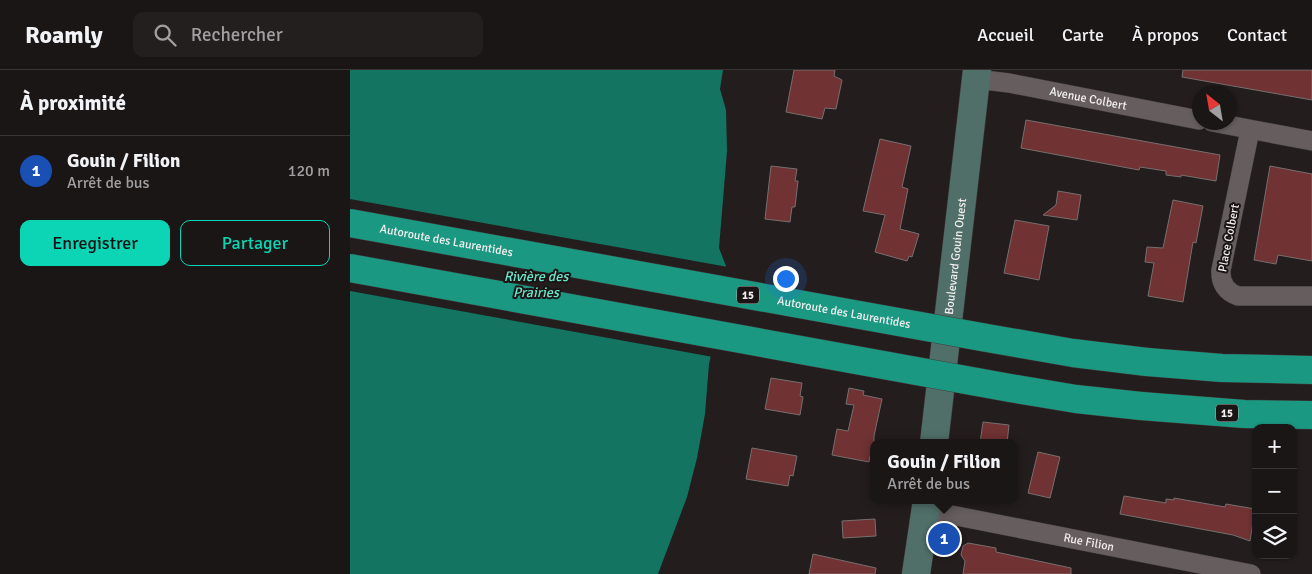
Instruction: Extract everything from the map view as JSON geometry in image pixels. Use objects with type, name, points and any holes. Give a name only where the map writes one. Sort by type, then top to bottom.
[{"type":"highway","name":"Autoroute des Laurentides","points":[[350,223],[1073,353],[1147,362],[1222,368],[1312,370]]},
{"type":"highway","name":"15","points":[[350,268],[1076,399],[1244,414],[1312,415]]},
{"type":"street","name":"Avenue Colbert","points":[[977,74],[1009,83],[1192,118]]},
{"type":"street","name":"Boulevard Gouin Ouest","points":[[934,439],[977,74]]},
{"type":"street","points":[[1237,127],[1312,141]]},
{"type":"street","name":"Place Colbert","points":[[1250,130],[1222,270],[1222,280],[1226,289],[1238,296],[1312,296]]},
{"type":"street","points":[[916,574],[927,505]]},
{"type":"street","name":"Rue Filion","points":[[927,505],[1251,574]]},
{"type":"water","name":"Rivière des Prairies","points":[[350,70],[723,70],[720,89],[726,110],[727,151],[719,248],[726,266],[718,324],[709,364],[705,414],[697,458],[687,497],[658,574],[350,574]]},
{"type":"pier","points":[[350,199],[728,267],[721,325],[713,357],[350,291]]},
{"type":"building","points":[[794,70],[835,70],[834,76],[842,80],[836,109],[825,108],[822,119],[786,112]]},
{"type":"building","points":[[1183,70],[1312,70],[1312,100],[1237,87],[1237,85],[1182,77]]},
{"type":"building","points":[[1026,120],[1220,155],[1216,181],[1181,175],[1181,177],[1166,175],[1166,171],[1140,167],[1139,170],[1021,148]]},
{"type":"building","points":[[880,139],[911,146],[902,187],[908,189],[900,229],[919,234],[912,257],[909,256],[907,261],[875,252],[885,215],[863,211]]},
{"type":"building","points":[[771,166],[797,169],[795,181],[798,181],[795,207],[792,207],[790,222],[765,219]]},
{"type":"building","points":[[1270,166],[1312,174],[1312,261],[1278,255],[1276,264],[1254,260]]},
{"type":"building","points":[[1058,191],[1081,195],[1077,220],[1043,215],[1056,205]]},
{"type":"building","points":[[1173,200],[1203,206],[1196,243],[1193,242],[1183,302],[1148,296],[1154,263],[1145,262],[1147,247],[1163,248]]},
{"type":"building","points":[[1015,220],[1049,226],[1039,280],[1004,273]]},
{"type":"building","points":[[771,378],[802,383],[800,396],[803,397],[800,415],[765,409]]},
{"type":"building","points":[[849,388],[864,391],[863,395],[882,399],[874,439],[870,439],[869,462],[832,455],[837,429],[848,431],[854,405],[846,404]]},
{"type":"building","points":[[983,422],[1009,425],[1007,439],[981,439]]},
{"type":"building","points":[[752,448],[797,456],[793,476],[790,475],[788,486],[746,479]]},
{"type":"building","points":[[1038,452],[1060,457],[1050,498],[1028,493]]},
{"type":"building","points":[[1124,496],[1166,503],[1166,499],[1174,500],[1174,498],[1225,507],[1226,504],[1252,508],[1250,541],[1233,535],[1120,514]]},
{"type":"building","points":[[875,519],[876,536],[843,538],[842,521]]},
{"type":"building","points":[[968,543],[996,548],[996,552],[1071,568],[1071,574],[963,574],[965,561],[961,555],[963,546]]},
{"type":"building","points":[[813,554],[876,568],[875,574],[809,574]]},
{"type":"place","name":"Gouin / Filion","points":[[944,539]]}]
